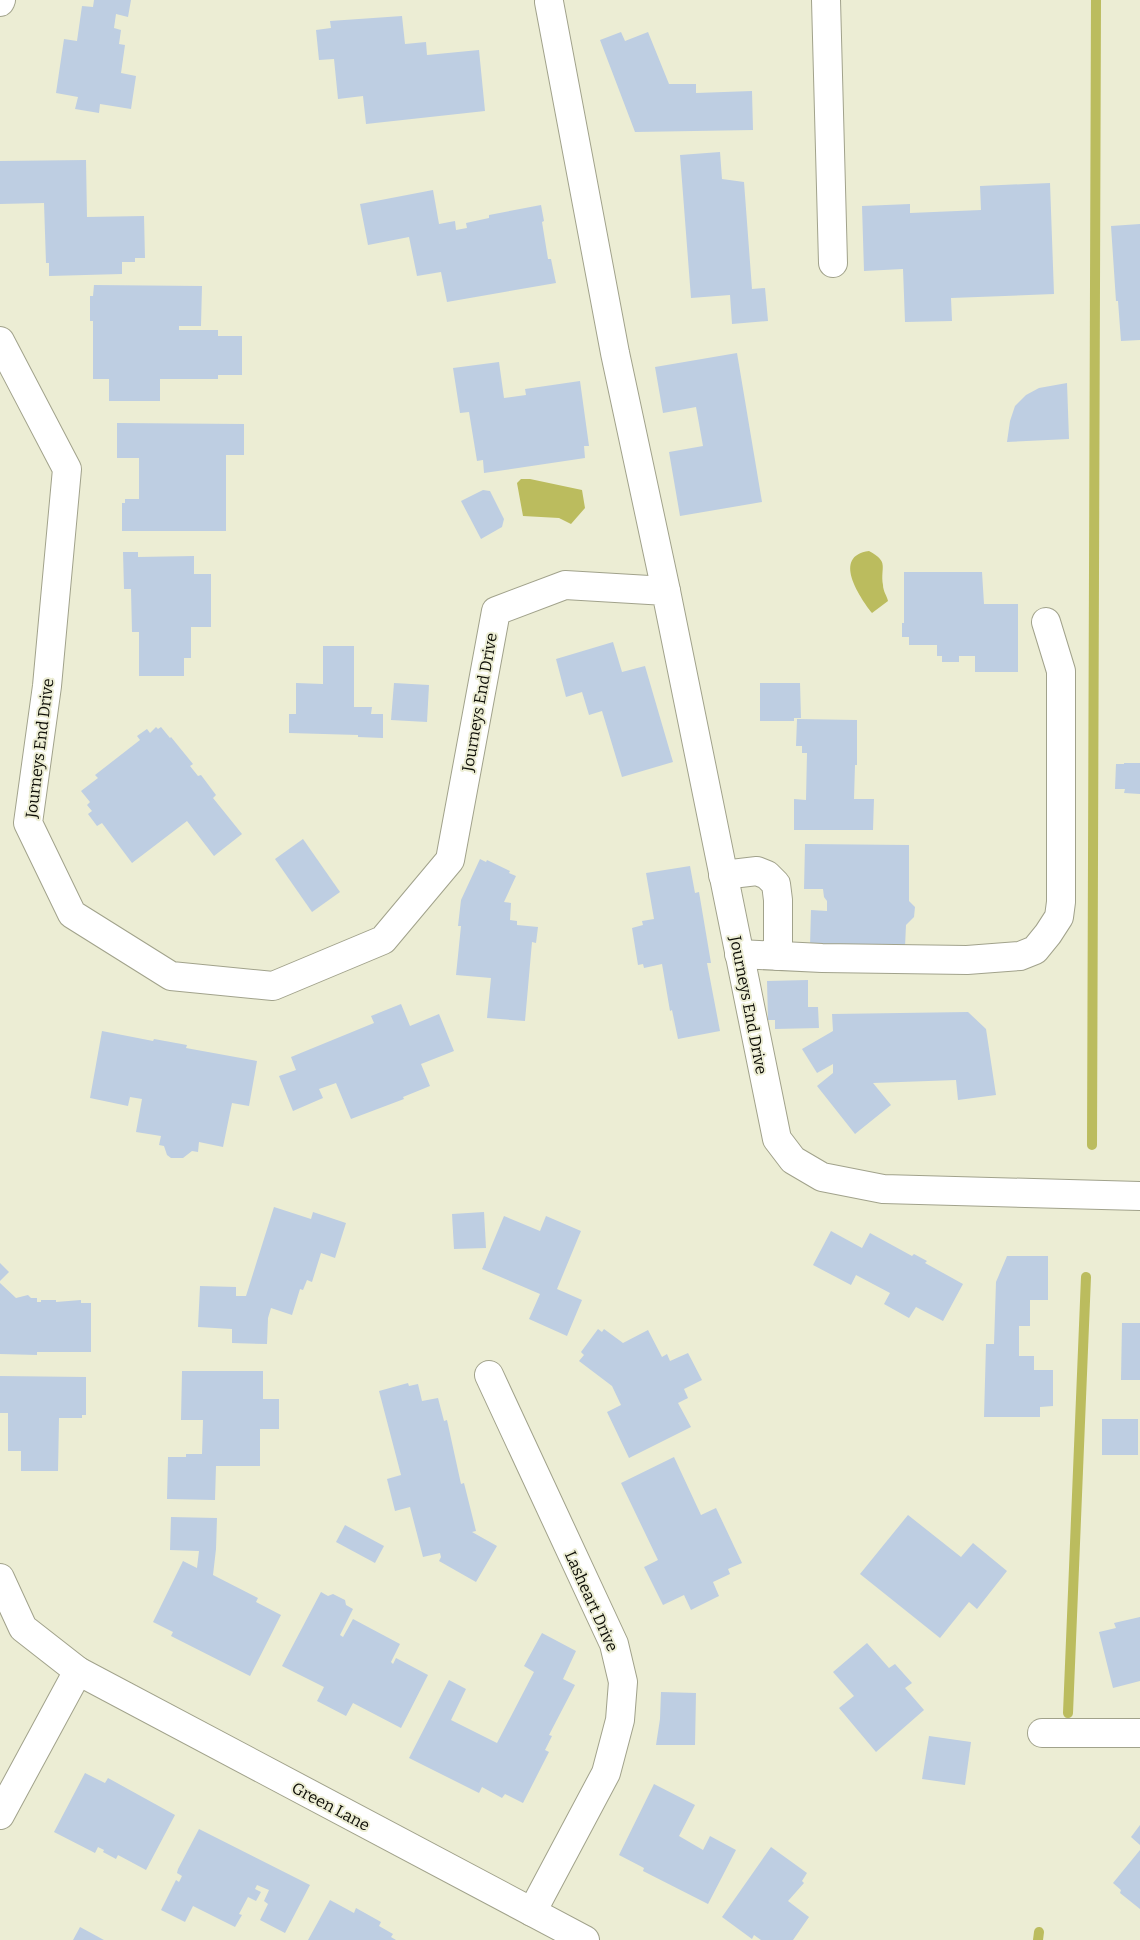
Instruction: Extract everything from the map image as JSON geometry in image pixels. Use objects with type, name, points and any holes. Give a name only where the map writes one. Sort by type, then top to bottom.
[{"type":"street","points":[[826,0],[833,263]]},
{"type":"street","points":[[549,2],[615,353],[666,590]]},
{"type":"street","name":"Journeys End Drive","points":[[0,341],[67,469],[46,686],[28,823],[72,914],[172,976],[273,986],[383,940],[450,860],[496,612],[565,585],[666,590],[776,1139],[793,1160],[822,1177],[883,1189],[1140,1196]]},
{"type":"street","points":[[739,954],[967,960],[1020,956],[1035,950],[1059,917],[1061,902],[1061,671],[1046,622]]},
{"type":"street","points":[[723,874],[757,871],[767,874],[776,884],[778,900],[778,956]]},
{"type":"street","name":"Lasheart Drive","points":[[489,1376],[614,1644],[624,1682],[620,1720],[606,1773],[532,1912]]},
{"type":"street","name":"Green Lane","points":[[0,1578],[23,1628],[78,1671],[585,1940]]},
{"type":"street","points":[[0,1815],[78,1671]]},
{"type":"street","points":[[1042,1734],[1140,1733]]},
{"type":"shaded area","points":[[521,479],[530,479],[582,490],[585,508],[571,524],[559,518],[523,516],[517,483]]},
{"type":"shaded area","points":[[869,551],[880,558],[882,562],[883,587],[888,601],[872,613],[856,587],[850,568],[852,560],[858,554]]},
{"type":"building","points":[[94,0],[131,0],[128,17],[116,14],[114,28],[121,30],[119,44],[125,45],[121,73],[136,76],[131,109],[100,104],[99,113],[75,109],[78,97],[56,93],[64,39],[77,41],[82,6],[93,7]]},
{"type":"building","points":[[402,16],[405,44],[426,42],[427,55],[479,50],[485,111],[366,124],[363,96],[338,99],[334,59],[319,60],[316,30],[331,28],[330,21]]},
{"type":"building","points":[[621,32],[625,41],[648,32],[669,84],[696,84],[696,93],[752,91],[753,130],[635,132],[600,40]]},
{"type":"building","points":[[720,152],[722,179],[744,182],[752,289],[765,288],[768,321],[732,324],[730,295],[691,298],[680,155]]},
{"type":"building","points":[[86,160],[87,217],[144,216],[145,258],[135,258],[135,262],[122,262],[122,274],[49,276],[49,263],[46,263],[44,203],[0,204],[0,161]]},
{"type":"building","points":[[1050,183],[1054,294],[951,298],[952,321],[905,322],[903,269],[864,271],[862,206],[910,204],[910,213],[981,210],[980,186]]},
{"type":"building","points":[[433,190],[439,224],[455,221],[456,230],[467,228],[466,223],[489,218],[489,215],[541,205],[548,259],[551,259],[556,283],[447,302],[441,272],[417,276],[409,237],[368,245],[360,204]]},
{"type":"building","points":[[1140,224],[1140,340],[1121,341],[1118,301],[1116,301],[1111,226]]},
{"type":"building","points":[[94,285],[202,286],[201,326],[179,326],[179,330],[218,330],[218,336],[242,336],[242,375],[218,375],[218,379],[160,379],[160,401],[109,401],[109,379],[93,379],[93,321],[90,321],[90,296],[93,296]]},
{"type":"building","points":[[737,353],[762,502],[680,516],[669,452],[703,446],[696,407],[663,413],[655,367]]},
{"type":"building","points":[[499,362],[504,398],[526,395],[525,389],[580,381],[589,446],[584,446],[585,458],[484,473],[483,460],[477,461],[469,412],[460,413],[453,368]]},
{"type":"building","points":[[1067,383],[1069,439],[1007,442],[1010,421],[1015,406],[1026,395],[1039,388]]},
{"type":"building","points":[[117,423],[244,424],[244,455],[226,455],[226,531],[122,531],[122,503],[125,503],[125,499],[139,499],[139,458],[117,458]]},
{"type":"building","points":[[483,490],[490,491],[504,519],[502,527],[481,539],[461,501]]},
{"type":"building","points":[[123,552],[138,552],[138,557],[194,556],[194,574],[211,574],[211,627],[191,627],[191,658],[184,658],[184,676],[139,676],[139,632],[132,632],[131,589],[124,589]]},
{"type":"building","points":[[904,572],[982,572],[984,604],[1018,604],[1018,672],[975,672],[975,656],[959,656],[959,662],[942,662],[942,656],[937,656],[937,645],[909,645],[909,637],[902,637],[902,623],[904,623]]},
{"type":"building","points":[[613,642],[622,672],[645,666],[673,762],[622,777],[602,711],[589,715],[582,692],[566,697],[556,659]]},
{"type":"building","points":[[323,646],[354,646],[354,707],[372,707],[371,714],[383,714],[383,738],[358,737],[358,735],[289,733],[289,714],[296,714],[296,683],[323,684]]},
{"type":"building","points":[[394,683],[429,685],[427,722],[391,720]]},
{"type":"building","points":[[760,683],[800,683],[801,718],[794,718],[794,721],[760,721]]},
{"type":"building","points":[[797,719],[857,720],[857,765],[855,765],[854,799],[874,799],[873,830],[794,830],[794,799],[806,800],[807,753],[802,753],[802,746],[796,746]]},
{"type":"building","points":[[156,727],[158,729],[161,727],[171,737],[193,764],[190,766],[198,776],[201,775],[216,795],[213,798],[242,834],[214,856],[187,821],[132,863],[102,823],[97,826],[88,814],[92,811],[87,805],[90,802],[81,791],[98,778],[95,775],[140,740],[137,736],[147,729],[150,733]]},
{"type":"building","points":[[1140,763],[1140,794],[1124,793],[1125,789],[1115,789],[1116,764]]},
{"type":"building","points":[[303,839],[340,892],[312,912],[275,859]]},
{"type":"building","points":[[805,844],[909,845],[909,901],[915,907],[914,917],[906,925],[905,947],[810,946],[811,910],[827,911],[827,901],[824,897],[823,889],[804,889]]},
{"type":"building","points":[[480,859],[486,862],[487,860],[516,876],[504,902],[511,903],[510,920],[517,921],[517,925],[538,927],[536,943],[532,942],[525,1021],[487,1018],[491,978],[456,975],[461,926],[458,926],[461,900]]},
{"type":"building","points":[[690,866],[695,893],[699,892],[711,963],[707,963],[720,1031],[678,1039],[672,1010],[670,1011],[662,964],[644,968],[643,964],[638,965],[632,928],[643,925],[642,921],[654,919],[646,873]]},
{"type":"building","points":[[808,980],[808,1007],[818,1007],[819,1028],[775,1029],[775,1020],[768,1020],[767,981]]},
{"type":"building","points":[[401,1004],[410,1026],[439,1014],[454,1051],[421,1064],[430,1086],[403,1097],[404,1099],[351,1119],[336,1083],[319,1089],[323,1098],[293,1111],[279,1076],[296,1070],[291,1057],[374,1023],[371,1016]]},
{"type":"building","points":[[968,1012],[986,1029],[996,1095],[958,1100],[956,1080],[873,1083],[891,1105],[855,1134],[817,1086],[833,1073],[833,1064],[817,1073],[802,1049],[833,1031],[832,1014]]},
{"type":"building","points":[[102,1031],[153,1041],[154,1039],[187,1045],[186,1048],[257,1061],[249,1106],[232,1103],[223,1147],[199,1142],[198,1152],[192,1151],[183,1158],[171,1158],[167,1155],[164,1146],[159,1145],[161,1136],[136,1132],[142,1099],[130,1097],[128,1106],[90,1098]]},
{"type":"building","points":[[274,1207],[311,1219],[313,1212],[346,1223],[335,1258],[321,1253],[312,1282],[307,1280],[303,1290],[300,1289],[292,1315],[271,1308],[268,1318],[267,1344],[232,1343],[232,1329],[198,1327],[200,1286],[236,1287],[236,1296],[246,1296]]},
{"type":"building","points":[[484,1212],[486,1248],[454,1249],[452,1214]]},
{"type":"building","points":[[504,1216],[540,1231],[546,1216],[581,1231],[557,1289],[582,1300],[567,1336],[529,1319],[540,1294],[482,1269]]},
{"type":"building","points":[[831,1231],[862,1248],[870,1233],[912,1256],[914,1254],[927,1261],[925,1263],[963,1284],[943,1321],[916,1307],[909,1318],[884,1304],[890,1293],[856,1275],[851,1285],[813,1265]]},
{"type":"building","points":[[1007,1256],[1048,1256],[1048,1300],[1030,1300],[1030,1326],[1019,1326],[1019,1356],[1034,1356],[1034,1370],[1053,1370],[1053,1406],[1040,1407],[1040,1417],[984,1417],[986,1344],[994,1344],[996,1282]]},
{"type":"building","points":[[0,1263],[9,1272],[0,1281]]},
{"type":"building","points":[[0,1283],[16,1298],[28,1295],[31,1298],[37,1298],[37,1302],[41,1302],[41,1300],[56,1300],[56,1302],[81,1300],[81,1303],[91,1303],[91,1352],[37,1352],[37,1355],[0,1354]]},
{"type":"building","points":[[1122,1323],[1140,1323],[1140,1380],[1121,1380]]},
{"type":"building","points":[[598,1329],[602,1332],[604,1329],[623,1343],[648,1330],[662,1357],[667,1354],[670,1361],[688,1353],[702,1380],[684,1389],[688,1398],[678,1403],[691,1427],[629,1458],[607,1412],[621,1405],[612,1386],[579,1361],[584,1355],[581,1352]]},
{"type":"building","points":[[182,1371],[263,1371],[263,1399],[279,1399],[279,1429],[260,1429],[260,1466],[216,1466],[215,1500],[167,1499],[168,1457],[186,1457],[186,1454],[202,1454],[203,1420],[181,1420]]},
{"type":"building","points":[[0,1376],[86,1377],[86,1415],[82,1415],[82,1418],[59,1418],[58,1471],[21,1471],[21,1451],[8,1451],[8,1413],[0,1413]]},
{"type":"building","points":[[408,1383],[409,1386],[418,1384],[422,1401],[438,1398],[444,1421],[447,1420],[461,1484],[464,1483],[476,1531],[472,1532],[497,1546],[476,1582],[439,1561],[440,1553],[423,1557],[410,1507],[395,1511],[387,1479],[401,1475],[379,1391]]},
{"type":"building","points":[[1102,1419],[1138,1419],[1138,1455],[1102,1455]]},
{"type":"building","points":[[674,1457],[701,1515],[716,1508],[742,1563],[728,1569],[730,1574],[713,1582],[719,1596],[691,1610],[684,1595],[663,1605],[644,1567],[658,1560],[621,1483]]},
{"type":"building","points":[[908,1515],[961,1557],[973,1543],[1007,1571],[977,1609],[969,1602],[940,1638],[860,1574]]},
{"type":"building","points":[[171,1517],[217,1518],[213,1575],[258,1598],[256,1602],[281,1615],[250,1676],[171,1636],[173,1632],[153,1622],[183,1561],[197,1568],[199,1551],[170,1550]]},
{"type":"building","points":[[345,1525],[384,1546],[375,1563],[336,1542]]},
{"type":"building","points":[[321,1592],[328,1596],[333,1594],[345,1600],[346,1605],[353,1609],[340,1635],[343,1637],[353,1619],[400,1644],[391,1662],[393,1664],[396,1658],[428,1675],[401,1728],[353,1703],[346,1716],[317,1701],[324,1687],[282,1666]]},
{"type":"building","points":[[1140,1617],[1140,1681],[1113,1688],[1099,1632],[1116,1628],[1114,1623]]},
{"type":"building","points":[[542,1633],[576,1651],[563,1679],[575,1685],[549,1735],[552,1736],[545,1750],[549,1752],[523,1803],[505,1794],[502,1798],[482,1787],[479,1793],[409,1758],[449,1680],[466,1689],[451,1720],[497,1743],[534,1672],[524,1666]]},
{"type":"building","points":[[867,1643],[889,1668],[895,1664],[912,1683],[905,1688],[924,1710],[876,1752],[839,1708],[854,1696],[833,1672]]},
{"type":"building","points":[[661,1692],[696,1693],[695,1745],[656,1745],[660,1719]]},
{"type":"building","points":[[929,1736],[971,1742],[965,1785],[922,1779]]},
{"type":"building","points":[[85,1773],[105,1783],[108,1778],[175,1815],[146,1870],[118,1855],[116,1859],[98,1847],[95,1853],[54,1832]]},
{"type":"building","points":[[654,1784],[695,1805],[679,1836],[703,1850],[710,1836],[736,1850],[708,1904],[643,1871],[644,1868],[619,1855]]},
{"type":"building","points":[[1140,1825],[1140,1845],[1131,1837]]},
{"type":"building","points":[[199,1829],[310,1885],[285,1933],[260,1920],[268,1904],[264,1901],[269,1890],[257,1885],[255,1889],[261,1892],[256,1901],[248,1897],[239,1914],[242,1915],[235,1927],[193,1906],[185,1922],[161,1910],[176,1880],[179,1882],[182,1876],[177,1873],[178,1869]]},
{"type":"building","points":[[771,1847],[807,1873],[802,1881],[804,1883],[788,1901],[809,1917],[793,1940],[761,1940],[754,1935],[752,1939],[722,1917]]},
{"type":"building","points":[[1140,1850],[1140,1909],[1120,1893],[1121,1890],[1113,1883]]},
{"type":"building","points":[[330,1900],[354,1913],[356,1908],[381,1922],[379,1926],[393,1934],[391,1937],[396,1940],[308,1940]]},
{"type":"building","points":[[80,1927],[104,1940],[73,1940]]},
{"type":"waterway","points":[[1092,1145],[1096,0]]},
{"type":"waterway","points":[[1068,1713],[1086,1277]]},
{"type":"waterway","points":[[1038,1940],[1039,1932]]}]
